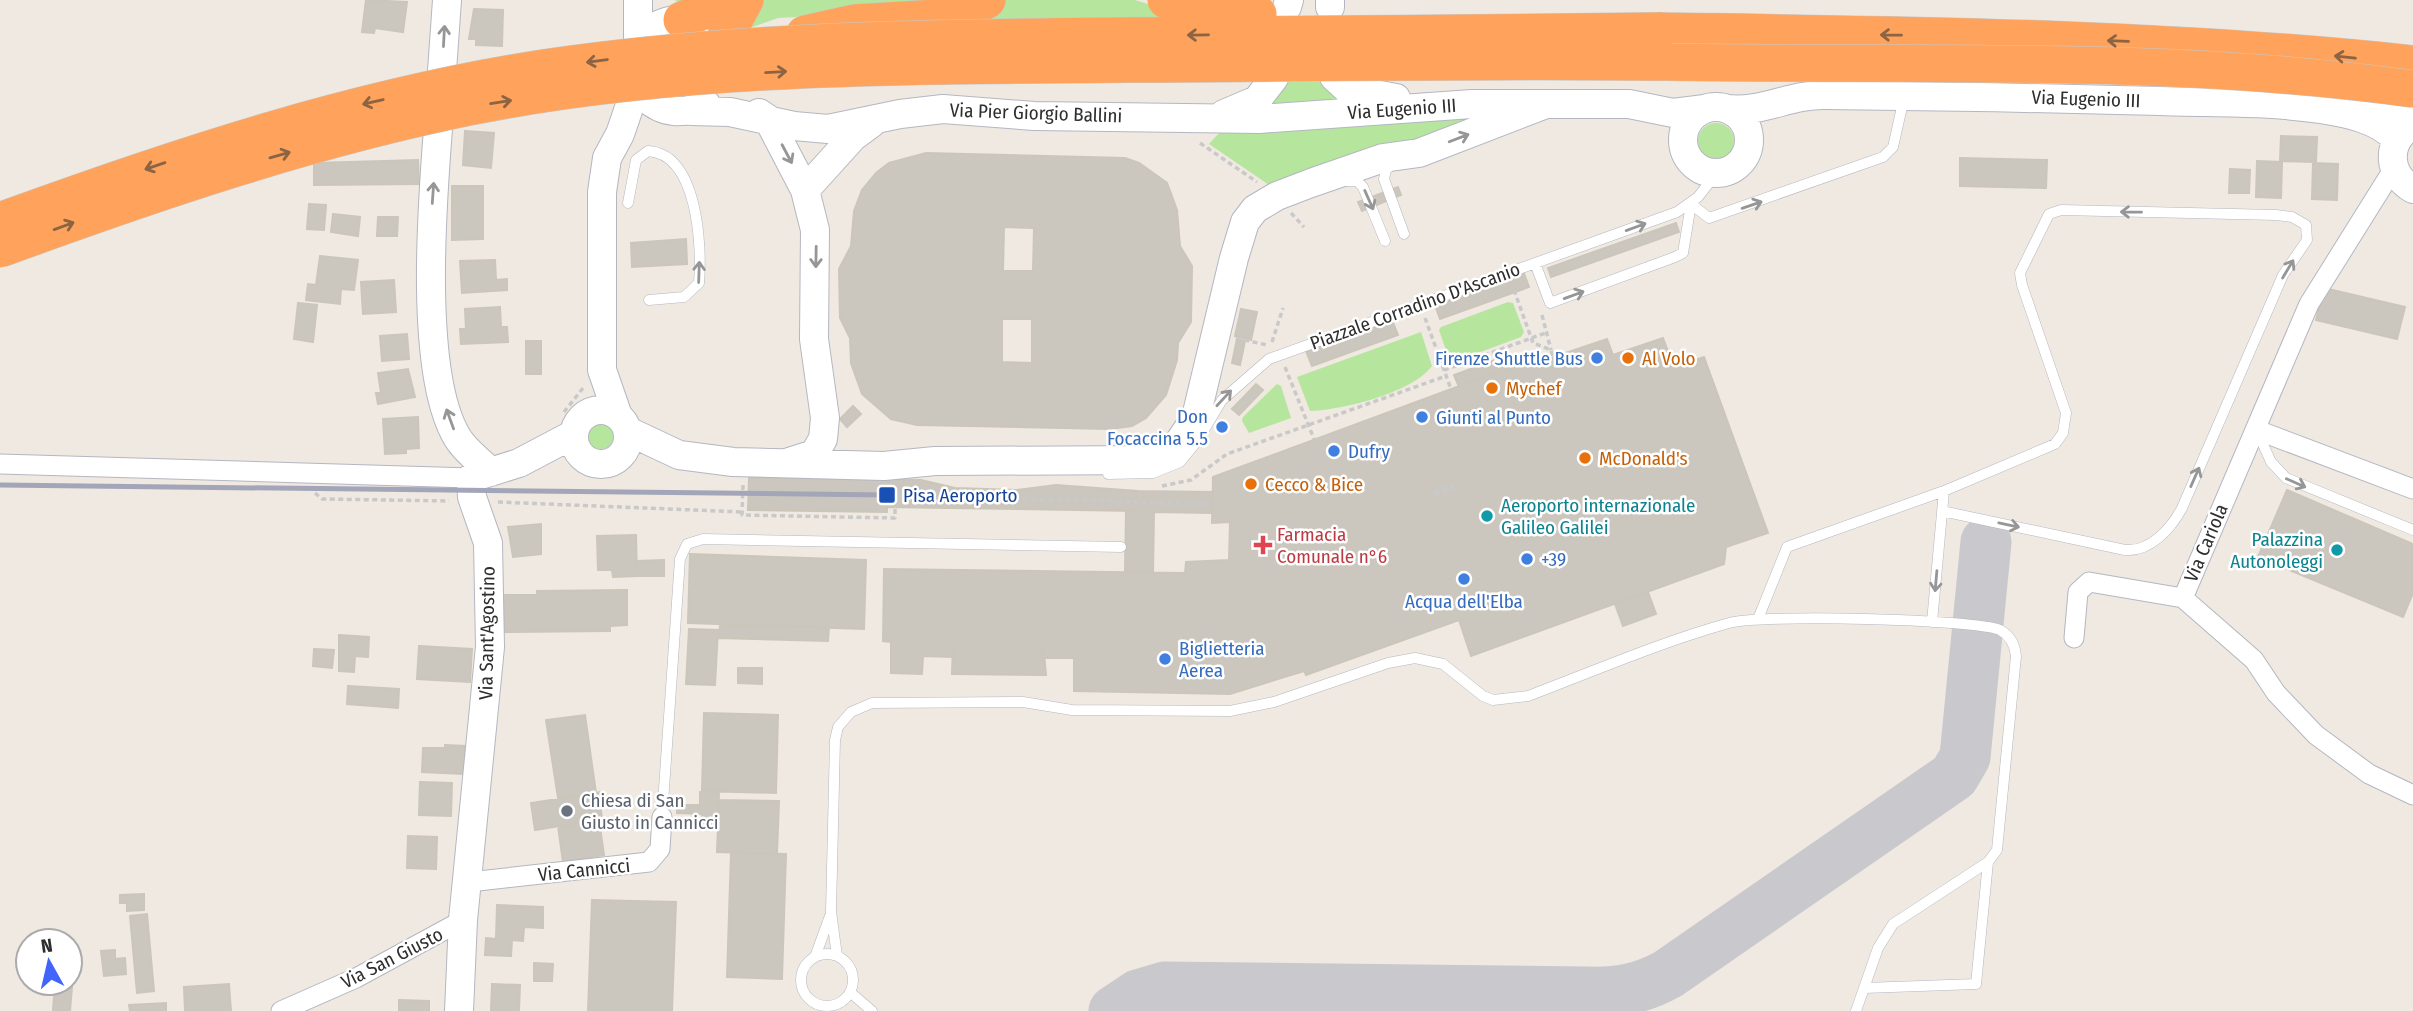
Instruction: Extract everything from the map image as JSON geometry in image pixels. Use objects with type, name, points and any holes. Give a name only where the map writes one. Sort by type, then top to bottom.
[{"type":"highway","points":[[724,30],[745,0]]},
{"type":"highway","points":[[0,221],[191,154],[367,104],[544,68],[623,57],[724,30],[952,17],[987,0]]},
{"type":"highway","points":[[1166,0],[1238,14],[1453,13],[1658,31]]},
{"type":"highway","points":[[671,13],[704,11],[724,30],[837,42],[1009,37],[1658,31],[2136,41],[2240,47],[2413,64]]},
{"type":"highway","points":[[0,249],[195,181],[473,106],[622,85],[767,72],[988,65],[1590,61],[2037,64],[2290,77],[2413,89]]},
{"type":"street","points":[[442,71],[447,0]]},
{"type":"street","points":[[623,0],[639,35]]},
{"type":"street","points":[[638,0],[639,35]]},
{"type":"street","points":[[639,35],[671,13]]},
{"type":"street","points":[[1334,77],[1347,89],[1426,106]]},
{"type":"street","points":[[1202,123],[1257,100],[1274,78]]},
{"type":"street","name":"Via Pier Giorgio Ballini","points":[[684,111],[712,100],[722,86],[768,119],[805,190],[816,230],[814,339],[825,418],[822,439],[814,454],[783,463]]},
{"type":"street","name":"Via Eugenio III","points":[[1202,123],[1426,106],[1605,103],[1629,104],[1673,113],[1716,109],[1754,110],[1810,95],[1851,97],[1960,94],[2321,109],[2379,125],[2408,128]]},
{"type":"street","name":"Via Eugenio III","points":[[1749,144],[1785,111],[1851,97]]},
{"type":"street","points":[[590,462],[577,450],[574,421],[594,374],[602,183],[607,158],[638,98],[662,109],[684,111]]},
{"type":"street","name":"Via Eugenio III","points":[[1605,103],[1657,123],[1684,146]]},
{"type":"street","points":[[1146,474],[1184,439],[1196,417],[1245,222],[1255,209],[1371,161],[1413,153],[1546,104]]},
{"type":"street","name":"Via Pier Giorgio Ballini","points":[[684,111],[730,112],[794,126],[828,129],[900,114],[943,109],[1202,123]]},
{"type":"street","points":[[1716,109],[1745,122],[1749,144],[1739,165],[1730,171],[1716,174],[1695,166],[1684,146],[1687,124],[1716,109]]},
{"type":"street","points":[[620,134],[654,115],[684,111]]},
{"type":"street","name":"Via Pier Giorgio Ballini","points":[[805,190],[853,137],[875,121]]},
{"type":"street","points":[[2404,180],[2393,152],[2408,128]]},
{"type":"street","points":[[438,129],[432,209],[435,352],[440,387],[453,429],[464,447],[495,471]]},
{"type":"street","name":"Via Cariola","points":[[2404,180],[2366,215],[2309,304],[2183,598],[2254,660],[2276,693],[2316,736],[2369,774],[2413,795]]},
{"type":"street","points":[[594,374],[623,424],[626,447],[617,459]]},
{"type":"street","points":[[495,471],[574,421],[604,410],[623,424],[679,455]]},
{"type":"street","name":"Via Pier Giorgio Ballini","points":[[825,418],[837,438],[853,452],[884,466]]},
{"type":"street","points":[[2257,430],[2413,489]]},
{"type":"street","points":[[0,464],[289,471],[495,471],[556,460],[604,464],[617,459],[679,455],[783,463]]},
{"type":"street","name":"Via Pier Giorgio Ballini","points":[[783,463],[884,466],[935,461],[1146,474]]},
{"type":"street","name":"Via Sant'Agostino","points":[[459,1011],[463,920],[469,882],[490,647],[488,543],[476,510],[495,471]]},
{"type":"street","points":[[2074,638],[2078,593],[2089,582],[2183,598]]},
{"type":"street","name":"Via Cannicci","points":[[469,882],[649,862],[660,849],[662,817]]},
{"type":"street","name":"Via San Giusto","points":[[281,1011],[366,973],[463,920]]},
{"type":"lane","points":[[1692,204],[1709,219],[1883,157],[1893,147],[1904,96]]},
{"type":"lane","points":[[628,203],[636,160],[648,151],[662,153],[671,160],[685,178],[694,202],[699,283],[684,297],[649,300]]},
{"type":"lane","points":[[1404,234],[1384,176],[1391,164],[1413,153]]},
{"type":"lane","points":[[1535,263],[1550,303],[1675,257],[1683,253],[1692,204],[1716,174]]},
{"type":"lane","points":[[1257,227],[1281,200],[1348,181],[1357,181],[1366,192],[1385,241]]},
{"type":"lane","name":"Piazzale Corradino D'Ascanio","points":[[1146,474],[1180,462],[1222,400],[1262,363],[1280,354],[1692,204]]},
{"type":"lane","points":[[1758,619],[1787,547],[1944,491],[2055,444],[2063,433],[2066,413],[2020,273],[2043,222],[2052,211],[2276,215],[2292,217],[2305,225],[2307,240],[2283,275],[2182,508],[2169,527],[2148,545],[2136,551],[2125,550],[1942,511]]},
{"type":"lane","points":[[1209,370],[1232,337]]},
{"type":"lane","points":[[2257,430],[2271,461],[2286,478],[2413,530]]},
{"type":"lane","name":"Via Pier Giorgio Ballini","points":[[884,466],[962,473]]},
{"type":"lane","points":[[1095,474],[1146,474]]},
{"type":"lane","points":[[1932,622],[1944,491]]},
{"type":"lane","points":[[662,817],[680,559],[687,544],[703,539],[1121,547]]},
{"type":"lane","points":[[837,956],[831,912],[835,740],[843,719],[859,706],[922,701],[1023,702],[1072,710],[1230,711],[1274,702],[1388,663],[1415,657],[1443,664],[1483,696],[1503,701],[1528,696],[1729,622],[1758,619],[1932,622],[1988,626],[2007,634],[2015,649],[2000,842],[1988,862],[1976,984],[1864,988]]},
{"type":"lane","points":[[1856,1011],[1882,939],[1893,924],[1988,862]]},
{"type":"lane","points":[[815,957],[837,956],[844,961],[853,975],[850,992],[832,1009],[813,1007],[801,981],[806,965],[815,957],[831,912]]},
{"type":"lane","points":[[850,992],[872,1011]]},
{"type":"path","points":[[1202,123],[1199,142],[1281,200],[1304,226]]},
{"type":"path","points":[[1514,290],[1533,343],[1551,350],[1553,357]]},
{"type":"path","points":[[1419,303],[1451,389]]},
{"type":"path","points":[[1271,346],[1283,308]]},
{"type":"path","points":[[1444,370],[1548,332]]},
{"type":"path","points":[[1232,337],[1278,347],[1314,439]]},
{"type":"path","points":[[574,421],[580,394],[594,374]]},
{"type":"path","points":[[1146,474],[1176,485],[1191,480],[1227,454],[1446,376]]},
{"type":"path","points":[[743,462],[743,512]]},
{"type":"path","points":[[289,471],[322,499],[453,501],[463,516],[476,510]]},
{"type":"path","points":[[495,471],[505,484],[492,502],[743,512],[743,515],[822,514],[895,518],[895,508]]},
{"type":"path","points":[[1434,494],[1455,486]]},
{"type":"path","points":[[887,495],[1212,504]]},
{"type":"green space","points":[[674,0],[1135,0],[1192,18],[989,22],[904,11],[778,18],[747,29]]},
{"type":"green space","points":[[1322,78],[1341,100],[1271,104],[1285,79]]},
{"type":"green space","points":[[1480,118],[1417,138],[1278,191],[1209,144],[1220,132]]},
{"type":"green space","points":[[1716,123],[1729,128],[1734,141],[1729,154],[1716,159],[1703,154],[1698,141],[1703,128]]},
{"type":"green space","points":[[1508,302],[1513,303],[1524,332],[1521,337],[1456,361],[1449,359],[1439,330],[1441,327]]},
{"type":"green space","points":[[1421,332],[1432,366],[1422,376],[1393,392],[1375,398],[1310,411],[1297,377]]},
{"type":"green space","points":[[1277,384],[1281,386],[1291,418],[1249,433],[1242,421],[1243,417]]},
{"type":"green space","points":[[601,423],[611,426],[614,436],[611,446],[601,449],[591,446],[588,436],[591,426]]},
{"type":"building","points":[[366,0],[407,2],[403,32],[375,28],[374,33],[362,32]]},
{"type":"building","points":[[474,9],[503,10],[502,46],[476,45],[476,39],[469,39]]},
{"type":"building","points":[[465,131],[494,133],[491,168],[463,165]]},
{"type":"building","points":[[2281,136],[2317,137],[2316,162],[2280,161]]},
{"type":"building","points":[[926,153],[1125,158],[1139,163],[1167,183],[1177,210],[1180,246],[1192,266],[1191,322],[1178,343],[1177,360],[1166,395],[1146,418],[1132,426],[1110,429],[917,425],[891,419],[862,394],[851,363],[850,338],[840,318],[839,269],[851,246],[854,211],[862,190],[876,173],[889,163]],"holes":[[[1004,227],[1034,228],[1033,271],[1003,271]],[[1002,319],[1032,319],[1032,363],[1002,362]]]},
{"type":"building","points":[[1960,158],[2047,160],[2046,188],[1960,186]]},
{"type":"building","points":[[418,160],[419,184],[314,185],[314,163]]},
{"type":"building","points":[[2257,161],[2282,162],[2281,198],[2256,197]]},
{"type":"building","points":[[2313,163],[2338,164],[2337,200],[2312,199]]},
{"type":"building","points":[[2230,169],[2250,170],[2249,193],[2229,193]]},
{"type":"building","points":[[452,186],[483,186],[483,239],[452,240]]},
{"type":"building","points":[[1398,187],[1401,195],[1362,211],[1358,202]]},
{"type":"building","points":[[309,204],[326,205],[324,230],[307,229]]},
{"type":"building","points":[[333,214],[360,217],[358,236],[331,232]]},
{"type":"building","points":[[378,217],[398,217],[397,236],[377,236]]},
{"type":"building","points":[[1676,223],[1679,232],[1551,277],[1548,268]]},
{"type":"building","points":[[686,239],[687,264],[632,267],[631,243]]},
{"type":"building","points":[[320,256],[358,260],[354,290],[341,289],[340,304],[306,300],[308,284],[316,285]]},
{"type":"building","points":[[495,260],[496,280],[507,279],[507,290],[462,293],[460,261]]},
{"type":"building","points":[[1523,271],[1529,287],[1440,319],[1434,302]]},
{"type":"building","points":[[394,280],[396,312],[363,314],[361,282]]},
{"type":"building","points":[[2324,288],[2405,307],[2397,339],[2316,320]]},
{"type":"building","points":[[298,303],[317,305],[313,342],[294,339]]},
{"type":"building","points":[[500,307],[501,327],[507,327],[508,342],[461,344],[460,329],[466,329],[465,309]]},
{"type":"building","points":[[1241,309],[1257,312],[1251,340],[1235,336]]},
{"type":"building","points":[[1392,320],[1398,335],[1312,366],[1306,351]]},
{"type":"building","points":[[407,334],[409,359],[382,361],[380,336]]},
{"type":"building","name":"Aeroporto internazionale Galileo Galilei","points":[[1663,338],[1674,367],[1704,357],[1768,533],[1726,547],[1724,564],[1471,656],[1459,620],[1306,675],[1304,671],[1230,694],[1074,691],[1074,658],[1042,658],[1043,643],[953,643],[952,657],[923,656],[922,674],[891,673],[891,642],[883,641],[884,569],[1185,573],[1186,562],[1229,560],[1230,522],[1212,523],[1213,477],[1538,357],[1539,362],[1607,339],[1613,355]]},
{"type":"building","points":[[1237,339],[1245,341],[1240,365],[1232,363]]},
{"type":"building","points":[[526,341],[541,341],[541,374],[526,374]]},
{"type":"building","points":[[1508,355],[1512,367],[1459,387],[1454,375]]},
{"type":"building","points":[[408,369],[415,397],[378,404],[376,393],[381,393],[378,373]]},
{"type":"building","points":[[1256,384],[1263,390],[1239,415],[1232,409]]},
{"type":"building","points":[[853,406],[861,414],[847,427],[840,419]]},
{"type":"building","points":[[418,417],[419,448],[406,449],[406,453],[385,454],[383,419]]},
{"type":"building","name":"Don Focaccina 5.5","points":[[1222,420],[1227,422],[1227,432],[1222,434],[1217,432],[1215,427],[1217,422]]},
{"type":"building","points":[[1157,433],[1163,445],[1156,448],[1150,437]]},
{"type":"building","points":[[749,477],[887,479],[887,512],[748,510]]},
{"type":"building","points":[[887,479],[921,480],[955,488],[1017,490],[1056,485],[1137,491],[1136,511],[887,507]]},
{"type":"building","name":"Palazzina Autonoleggi","points":[[2287,490],[2413,544],[2413,593],[2403,617],[2258,557]]},
{"type":"building","points":[[1137,491],[1212,492],[1212,513],[1154,512],[1153,572],[1125,571],[1126,511],[1136,511]]},
{"type":"building","points":[[541,524],[541,554],[513,557],[508,527]]},
{"type":"building","points":[[636,535],[637,576],[613,577],[612,570],[598,570],[597,536]]},
{"type":"building","points":[[690,554],[866,560],[864,629],[688,623]]},
{"type":"building","points":[[664,560],[664,576],[637,576],[637,561]]},
{"type":"building","points":[[627,590],[627,625],[610,626],[610,631],[501,632],[501,595],[537,595],[537,591]]},
{"type":"building","points":[[1648,592],[1656,614],[1623,626],[1615,604]]},
{"type":"building","points":[[720,624],[829,627],[828,641],[719,638]]},
{"type":"building","points":[[689,629],[718,630],[715,685],[686,684]]},
{"type":"building","points":[[339,635],[369,637],[368,657],[355,656],[354,672],[339,671]]},
{"type":"building","points":[[953,643],[1043,643],[1046,675],[952,674]]},
{"type":"building","points":[[419,646],[472,649],[470,682],[417,679]]},
{"type":"building","points":[[314,649],[334,650],[332,668],[313,666]]},
{"type":"building","points":[[738,668],[762,668],[762,684],[738,683]]},
{"type":"building","points":[[348,686],[399,689],[398,708],[347,704]]},
{"type":"building","points":[[704,713],[778,715],[776,793],[702,791]]},
{"type":"building","points":[[585,715],[596,793],[558,798],[546,720]]},
{"type":"building","points":[[445,745],[465,746],[464,774],[422,772],[423,748],[445,748]]},
{"type":"building","points":[[420,782],[452,783],[451,816],[419,815]]},
{"type":"building","points":[[601,792],[603,802],[592,804],[590,794]]},
{"type":"building","points":[[700,792],[719,792],[718,824],[702,823],[702,814],[677,813],[677,805],[700,805]]},
{"type":"building","name":"Chiesa di San Giusto in Cannicci","points":[[590,794],[592,804],[600,802],[602,819],[535,830],[531,803]]},
{"type":"building","points":[[719,800],[779,801],[777,854],[717,852]]},
{"type":"building","points":[[599,820],[604,855],[563,862],[558,826]]},
{"type":"building","points":[[408,836],[437,837],[436,869],[407,868]]},
{"type":"building","points":[[731,853],[786,854],[782,979],[727,977]]},
{"type":"building","points":[[144,894],[144,910],[127,911],[127,903],[120,903],[120,895]]},
{"type":"building","points":[[592,900],[676,902],[672,1011],[588,1011]]},
{"type":"building","points":[[497,905],[543,907],[543,928],[524,927],[523,941],[512,940],[511,956],[485,955],[486,938],[496,939]]},
{"type":"building","points":[[147,914],[154,991],[137,993],[130,916]]},
{"type":"building","points":[[115,950],[115,959],[125,958],[126,974],[104,976],[101,951]]},
{"type":"building","points":[[534,963],[553,964],[552,981],[534,981]]},
{"type":"building","points":[[229,984],[231,1011],[185,1011],[184,987]]},
{"type":"building","points":[[492,984],[520,985],[519,1011],[491,1011]]},
{"type":"building","points":[[54,997],[71,997],[70,1011],[53,1011]]},
{"type":"building","points":[[399,1000],[429,1001],[429,1011],[399,1011]]},
{"type":"building","points":[[166,1003],[166,1011],[130,1011],[129,1005]]},
{"type":"taxiway","points":[[1587,992],[1629,989],[1668,974],[1954,776],[1965,757],[1986,542]]},
{"type":"taxiway","points":[[1114,1011],[1138,995],[1165,987],[1587,992],[1618,1007]]},
{"type":"railway","points":[[0,485],[887,495]]},
{"type":"place","name":"Firenze Shuttle Bus","points":[[1597,358]]},
{"type":"place","name":"Al Volo","points":[[1628,358]]},
{"type":"place","name":"Mychef","points":[[1492,388]]},
{"type":"place","name":"Giunti al Punto","points":[[1422,417]]},
{"type":"place","name":"Don Focaccina 5.5","points":[[1222,427]]},
{"type":"place","name":"Dufry","points":[[1334,451]]},
{"type":"place","name":"McDonald's","points":[[1585,458]]},
{"type":"place","name":"Cecco & Bice","points":[[1251,484]]},
{"type":"place","name":"Pisa Aeroporto","points":[[887,495]]},
{"type":"place","name":"Aeroporto internazionale Galileo Galilei","points":[[1487,516]]},
{"type":"place","name":"Farmacia Comunale n°6","points":[[1263,545]]},
{"type":"place","name":"Palazzina Autonoleggi","points":[[2337,550]]},
{"type":"place","name":"+39","points":[[1527,559]]},
{"type":"place","name":"Acqua dell'Elba","points":[[1464,579]]},
{"type":"place","name":"Biglietteria Aerea","points":[[1165,659]]},
{"type":"place","name":"Chiesa di San Giusto in Cannicci","points":[[567,811]]}]
